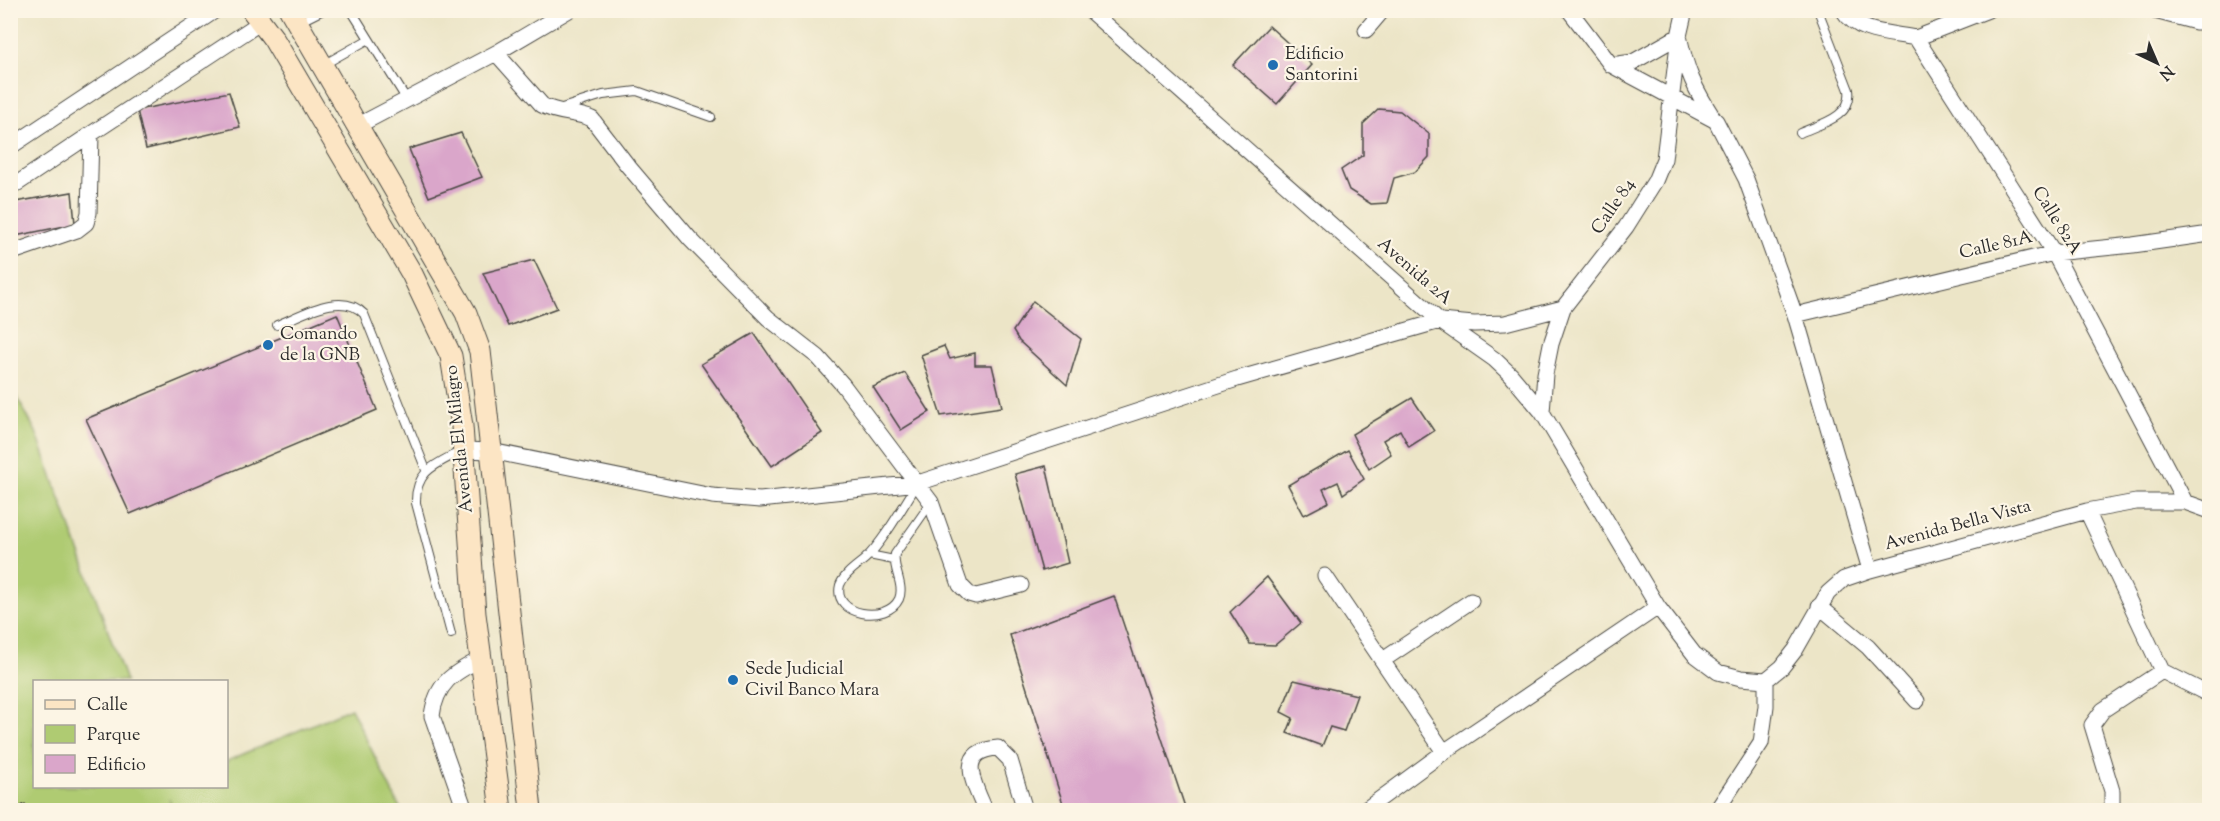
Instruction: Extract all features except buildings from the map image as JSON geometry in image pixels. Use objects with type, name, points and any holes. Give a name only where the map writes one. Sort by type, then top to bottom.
[{"type":"main road","name":"Avenida El Milagro","points":[[257,16],[273,38],[412,274],[452,356],[462,426],[475,614],[501,810]]},
{"type":"main road","name":"Avenida El Milagro","points":[[293,17],[466,313],[480,351],[531,810]]},
{"type":"street","points":[[10,147],[216,10]]},
{"type":"street","points":[[357,126],[496,53],[569,10]]},
{"type":"street","name":"Avenida 2A","points":[[1089,10],[1440,321],[1494,359],[1542,412],[1658,607],[1694,654],[1718,672],[1741,678],[1766,680]]},
{"type":"street","points":[[1366,30],[1383,10]]},
{"type":"street","points":[[1569,10],[1611,65],[1716,122]]},
{"type":"street","name":"Calle 84","points":[[1542,412],[1545,374],[1551,344],[1563,308],[1626,227],[1655,181],[1664,159],[1679,36],[1685,10]]},
{"type":"street","points":[[1843,10],[1855,24],[1870,30],[1916,38],[1988,10]]},
{"type":"street","points":[[2151,10],[2196,22],[2210,22]]},
{"type":"street","points":[[18,183],[92,134],[257,16]]},
{"type":"street","points":[[1611,65],[1633,62],[1679,36],[1687,69],[1697,92],[1716,122],[1746,180],[1795,315],[1870,570]]},
{"type":"street","name":"Calle 82A","points":[[1916,38],[2054,253],[2186,502]]},
{"type":"street","points":[[496,53],[542,105],[552,111],[584,115],[599,126],[628,166],[690,239],[768,318],[818,357],[843,385],[931,502],[939,519],[960,585],[964,590],[976,596],[1021,585]]},
{"type":"street","points":[[10,253],[77,231],[86,223],[89,213],[92,134]]},
{"type":"street","name":"Calle 81A","points":[[1795,315],[2054,253],[2210,234]]},
{"type":"street","points":[[464,450],[491,451],[712,496],[751,499],[918,483],[1237,379],[1440,321],[1474,324],[1505,323],[1563,308]]},
{"type":"street","name":"Avenida Bella Vista","points":[[1766,680],[1782,667],[1796,649],[1818,606],[1828,593],[1844,579],[2087,511],[2136,502],[2186,502],[2210,511]]},
{"type":"street","points":[[2087,511],[2162,671],[2210,695]]},
{"type":"street","points":[[1324,576],[1444,752]]},
{"type":"street","points":[[1383,660],[1472,601]]},
{"type":"street","points":[[1818,606],[1868,647],[1917,701]]},
{"type":"street","points":[[1365,810],[1444,752],[1658,607]]},
{"type":"street","points":[[465,810],[432,716],[440,689],[450,676],[481,659]]},
{"type":"street","points":[[2110,810],[2112,809],[2112,791],[2092,725],[2103,710],[2162,671]]},
{"type":"street","points":[[1718,810],[1761,743],[1766,706],[1766,680]]},
{"type":"street","points":[[985,810],[970,770],[971,760],[978,753],[998,748],[1010,760],[1025,810]]},
{"type":"lane","points":[[293,17],[323,10]]},
{"type":"lane","points":[[351,10],[407,100]]},
{"type":"lane","points":[[1800,133],[1837,116],[1849,104],[1849,90],[1818,10]]},
{"type":"lane","points":[[322,65],[369,39]]},
{"type":"lane","points":[[552,111],[603,95],[637,91],[711,117]]},
{"type":"lane","points":[[277,325],[334,303],[351,304],[359,308],[364,314],[426,470]]},
{"type":"lane","points":[[451,634],[416,503],[416,493],[426,470],[464,450]]},
{"type":"lane","points":[[918,483],[869,555],[844,578],[839,592],[847,606],[865,614],[880,613],[888,610],[899,598],[900,587],[894,560],[931,502]]},
{"type":"lane","points":[[869,555],[894,560]]},
{"type":"green space","points":[[10,384],[36,432],[126,680],[33,680],[33,788],[228,788],[228,761],[351,708],[401,810],[175,810],[169,799],[174,810],[11,810]]},
{"type":"place","name":"Edificio Santorini","points":[[1273,65]]},
{"type":"place","name":"Comando de la GNB","points":[[268,345]]},
{"type":"place","name":"Sede Judicial Civil Banco Mara","points":[[733,680]]}]
